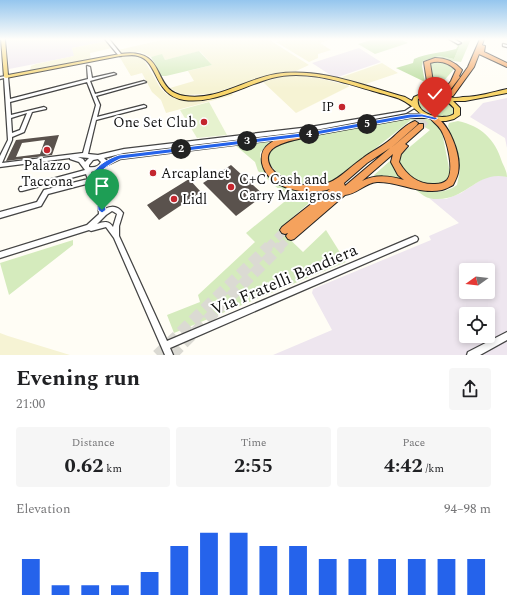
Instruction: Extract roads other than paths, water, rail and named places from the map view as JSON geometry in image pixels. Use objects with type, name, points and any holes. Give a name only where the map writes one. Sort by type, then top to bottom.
[{"type":"highway","points":[[445,96],[472,56]]},
{"type":"highway","points":[[445,96],[470,67],[474,56]]},
{"type":"highway","points":[[486,56],[507,65]]},
{"type":"highway","points":[[445,96],[431,88],[427,62],[442,60],[455,65],[459,70],[454,81]]},
{"type":"highway","points":[[344,192],[349,192],[359,185],[374,179],[387,179],[419,186],[438,188],[445,187],[454,178],[455,164],[445,128],[430,117]]},
{"type":"highway","points":[[445,128],[449,119]]},
{"type":"highway","points":[[310,134],[281,140],[270,146],[267,150],[265,159],[266,165],[272,174],[283,182],[302,188],[321,188],[333,185],[367,159],[418,124],[408,138],[344,192],[288,233],[388,146]]},
{"type":"highway","points":[[408,138],[409,141],[397,153],[395,162],[401,173],[419,186]]},
{"type":"main road","points":[[4,56],[6,77],[117,56]]},
{"type":"main road","points":[[140,56],[146,58],[169,92],[184,98],[208,97],[276,76],[296,73],[316,76],[403,98],[430,117]]},
{"type":"main road","points":[[403,98],[429,95],[445,96],[465,100],[507,91]]},
{"type":"main road","points":[[310,134],[410,116],[449,119],[457,115],[458,110],[464,104],[507,95]]},
{"type":"main road","points":[[445,96],[455,105],[458,110]]},
{"type":"main road","points":[[415,105],[415,100],[418,97]]},
{"type":"street","points":[[85,155],[98,105],[89,80],[88,67]]},
{"type":"street","points":[[8,101],[114,74]]},
{"type":"street","points":[[0,78],[6,77],[10,136],[10,143],[0,162]]},
{"type":"street","points":[[95,95],[144,82]]},
{"type":"street","points":[[87,168],[90,160],[139,149],[331,126],[406,112],[415,105]]},
{"type":"street","points":[[95,119],[144,106]]},
{"type":"street","points":[[8,117],[44,108]]},
{"type":"street","points":[[10,136],[22,132],[30,111]]},
{"type":"street","points":[[22,189],[87,168],[100,167],[119,157],[310,134]]},
{"type":"street","points":[[0,166],[85,155],[99,157],[104,160],[92,182],[46,192],[39,204],[0,214]]},
{"type":"street","points":[[70,157],[81,160],[87,168],[101,203],[101,222],[106,225],[116,236],[169,355]]},
{"type":"street","points":[[101,203],[115,208],[120,213],[117,221],[116,236]]},
{"type":"street","points":[[82,230],[94,224],[108,209],[115,208]]},
{"type":"street","points":[[0,255],[117,221]]},
{"type":"street","name":"Via Fratelli Bandiera","points":[[165,346],[415,239]]},
{"type":"street","points":[[471,355],[507,336]]},
{"type":"tunnel","points":[[415,123],[445,93]]},
{"type":"tunnel","points":[[421,126],[451,95]]},
{"type":"tunnel","points":[[269,246],[285,230]]},
{"type":"tunnel","points":[[172,355],[291,236]]},
{"type":"tunnel","points":[[157,355],[269,246]]},
{"type":"place","name":"IP","points":[[342,107]]},
{"type":"place","name":"One Set Club","points":[[204,122]]},
{"type":"place","name":"Palazzo Taccona","points":[[47,150]]},
{"type":"place","name":"Arcaplanet","points":[[153,173]]},
{"type":"place","name":"C+C Cash and Carry Maxigross","points":[[231,187]]},
{"type":"place","name":"Lidl","points":[[174,199]]}]
